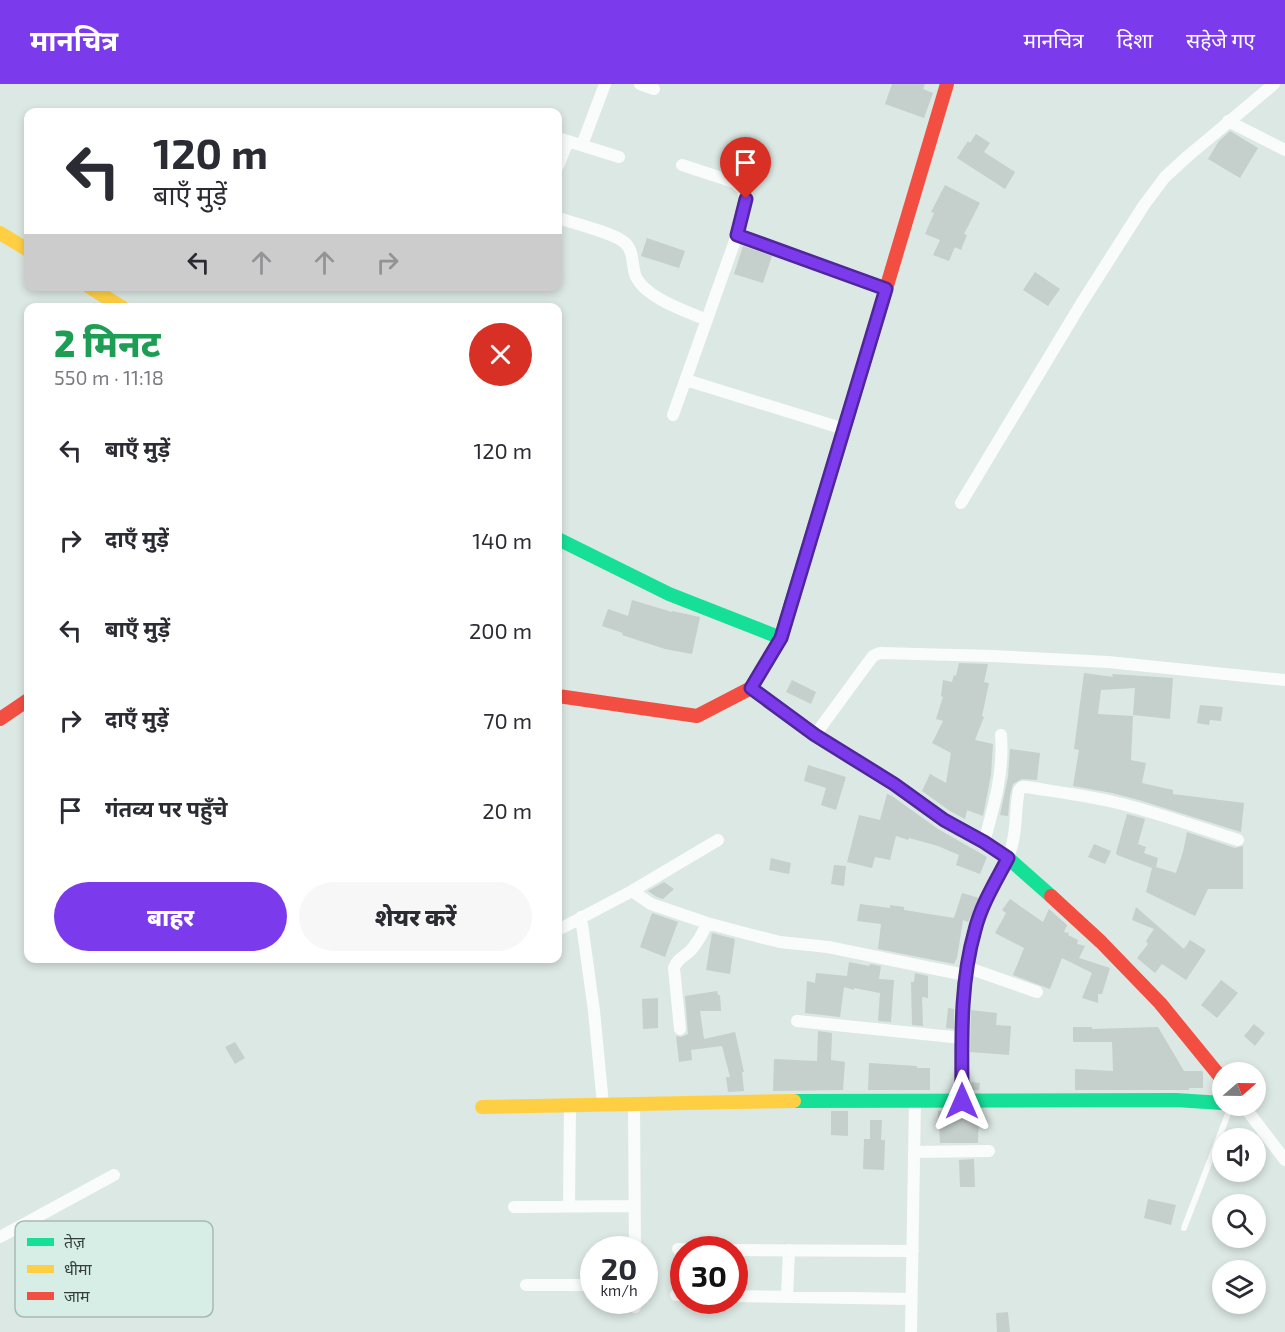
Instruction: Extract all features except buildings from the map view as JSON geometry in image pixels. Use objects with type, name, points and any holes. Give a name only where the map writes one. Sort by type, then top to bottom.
[{"type":"street","points":[[582,145],[605,84]]},
{"type":"street","points":[[640,84],[654,89]]},
{"type":"street","points":[[562,697],[697,716],[751,688],[781,638],[947,84]]},
{"type":"street","points":[[961,503],[1081,304],[1144,205],[1165,177],[1274,84]]},
{"type":"street","points":[[1228,121],[1285,150]]},
{"type":"street","points":[[563,140],[619,157]]},
{"type":"street","points":[[673,415],[737,235],[746,199],[742,189],[734,182],[682,165]]},
{"type":"street","points":[[562,219],[616,237],[625,243],[631,251],[634,273],[639,284],[651,294],[707,320]]},
{"type":"street","points":[[0,233],[24,248]]},
{"type":"street","points":[[737,235],[886,289]]},
{"type":"street","points":[[96,291],[115,303]]},
{"type":"street","points":[[686,380],[844,429]]},
{"type":"street","points":[[562,541],[669,594],[781,638]]},
{"type":"street","points":[[815,735],[873,656],[880,653],[1108,662],[1285,680]]},
{"type":"street","points":[[751,688],[815,735],[894,784],[944,820],[1008,858],[1108,949],[1160,1003],[1212,1067]]},
{"type":"street","points":[[0,719],[24,703]]},
{"type":"street","points":[[984,842],[999,785],[1002,758],[1001,735]]},
{"type":"street","points":[[962,1101],[962,1038],[966,971],[975,928],[987,897],[1013,844],[1019,790],[1022,787],[1072,793],[1115,802],[1238,840]]},
{"type":"street","points":[[562,928],[632,891],[718,840]]},
{"type":"street","points":[[632,891],[651,904],[707,923],[780,942],[828,947],[966,971],[1037,992]]},
{"type":"street","points":[[581,917],[594,1011],[603,1104]]},
{"type":"street","points":[[680,1029],[674,968],[676,962],[691,950],[701,937],[707,923]]},
{"type":"street","points":[[797,1022],[962,1038]]},
{"type":"street","points":[[482,1107],[779,1101],[1176,1100],[1212,1102]]},
{"type":"street","points":[[911,1332],[915,1101]]},
{"type":"street","points":[[634,1104],[635,1236]]},
{"type":"street","points":[[569,1207],[570,1105]]},
{"type":"street","points":[[1252,1116],[1285,1160]]},
{"type":"street","points":[[914,1152],[989,1152]]},
{"type":"street","points":[[29,1221],[114,1175]]},
{"type":"street","points":[[514,1207],[634,1206]]},
{"type":"street","points":[[0,1237],[15,1229]]},
{"type":"street","points":[[748,1250],[913,1251]]},
{"type":"street","points":[[787,1297],[789,1250]]},
{"type":"street","points":[[526,1285],[580,1285]]},
{"type":"street","points":[[748,1296],[911,1299]]},
{"type":"lane","points":[[1184,1228],[1227,1116]]},
{"type":"traffic: fast","points":[[787,617],[869,346]]},
{"type":"traffic: fast","points":[[562,541],[669,594],[781,638]]},
{"type":"traffic: fast","points":[[751,688],[815,735],[894,784],[944,820],[1008,858],[1051,896]]},
{"type":"traffic: fast","points":[[794,1101],[1176,1100],[1212,1102]]},
{"type":"traffic: slow","points":[[0,233],[24,248]]},
{"type":"traffic: slow","points":[[96,291],[115,303]]},
{"type":"traffic: slow","points":[[482,1107],[794,1101]]},
{"type":"traffic: jam","points":[[869,346],[947,84]]},
{"type":"traffic: jam","points":[[562,697],[697,716],[751,688],[781,638],[787,617]]},
{"type":"traffic: jam","points":[[0,719],[24,703]]},
{"type":"traffic: jam","points":[[1051,896],[1101,942],[1160,1003],[1212,1067]]},
{"type":"route","points":[[746,199],[737,235],[886,289],[781,638],[751,688],[815,735],[894,784],[944,820],[1008,858],[987,897],[975,928],[965,975],[962,1022],[962,1101]]}]
